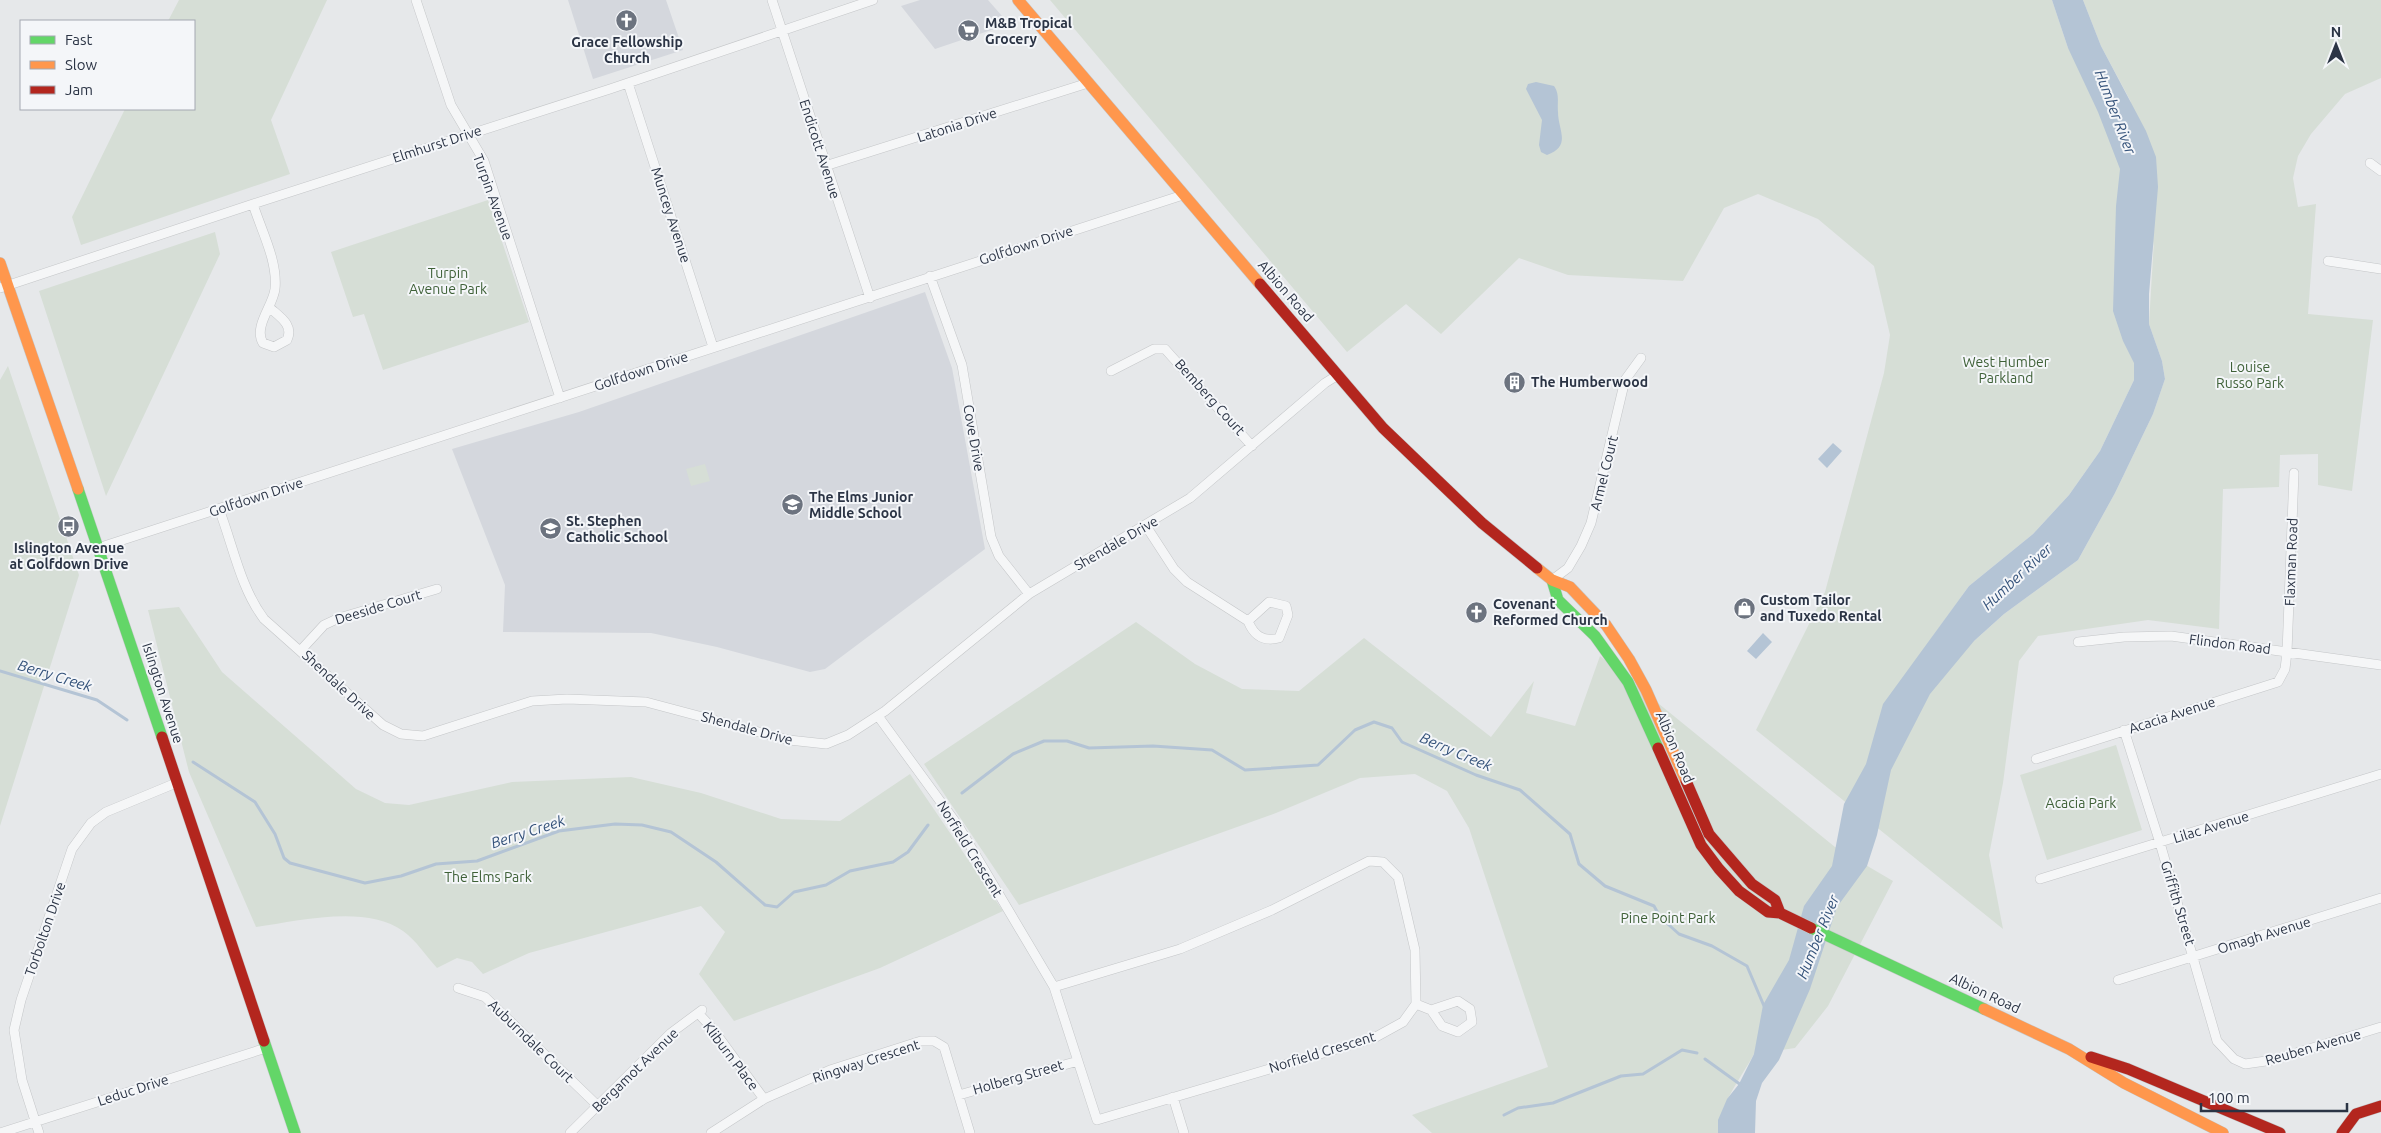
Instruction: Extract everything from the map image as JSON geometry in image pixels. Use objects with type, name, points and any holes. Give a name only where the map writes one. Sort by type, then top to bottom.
[{"type":"main road","name":"Albion Road","points":[[1018,0],[1383,428],[1482,523],[1552,580],[1570,587],[1606,625],[1646,690],[1709,834],[1730,861],[1752,884],[1776,900],[1780,913]]},
{"type":"main road","name":"Islington Avenue","points":[[0,263],[4,287],[152,704],[176,784],[295,1133]]},
{"type":"main road","name":"Albion Road","points":[[1552,580],[1558,600],[1596,636],[1628,682],[1701,844],[1719,869],[1739,891],[1768,912],[1780,913],[2069,1050],[2124,1083],[2214,1131],[2223,1133]]},
{"type":"main road","name":"Albion Road","points":[[2069,1050],[2128,1069],[2280,1133]]},
{"type":"main road","points":[[2342,1133],[2347,1123],[2356,1114],[2369,1108],[2381,1106]]},
{"type":"street","name":"Turpin Avenue","points":[[416,0],[451,105],[484,161],[560,398]]},
{"type":"street","name":"Endicott Avenue","points":[[772,0],[825,166],[870,298]]},
{"type":"street","name":"Elmhurst Drive","points":[[4,287],[253,204],[628,83],[873,0]]},
{"type":"street","name":"Muncey Avenue","points":[[628,83],[713,348]]},
{"type":"street","name":"Latonia Drive","points":[[825,166],[1088,83]]},
{"type":"street","points":[[2370,163],[2381,170]]},
{"type":"street","name":"Golfdown Drive","points":[[98,548],[1183,195]]},
{"type":"street","points":[[253,204],[275,273],[274,292],[270,308]]},
{"type":"street","points":[[2328,261],[2381,269]]},
{"type":"street","name":"Cove Drive","points":[[930,276],[962,365],[992,537],[999,556],[1029,594]]},
{"type":"street","name":"Bemberg Court","points":[[1111,371],[1154,349],[1165,349],[1252,446]]},
{"type":"street","name":"Armel Court","points":[[1552,580],[1568,568],[1581,546],[1591,523],[1625,380],[1641,358]]},
{"type":"street","name":"Shendale Drive","points":[[219,509],[253,605],[264,619],[302,650],[383,725],[401,734],[423,736],[532,701],[567,699],[646,702],[788,740],[826,744],[848,736],[878,716],[1029,594],[1146,526],[1190,498],[1325,383],[1338,375]]},
{"type":"street","name":"Flaxman Road","points":[[2287,652],[2294,473]]},
{"type":"street","points":[[1146,526],[1174,569],[1188,582],[1248,621],[1252,630],[1260,638],[1269,641],[1279,638],[1288,615],[1286,606],[1269,602],[1248,621]]},
{"type":"street","name":"Deeside Court","points":[[302,650],[324,625],[339,618],[437,588]]},
{"type":"street","name":"Flindon Road","points":[[2078,642],[2124,637],[2171,636],[2381,665]]},
{"type":"street","name":"Acacia Avenue","points":[[2036,760],[2124,730],[2278,682],[2286,669],[2287,652]]},
{"type":"street","name":"Norfield Crescent","points":[[878,716],[959,827],[1054,987],[1097,1120],[1374,1038],[1403,1022],[1416,1004]]},
{"type":"street","name":"Griffith Street","points":[[2124,730],[2160,843],[2217,1041],[2234,1059],[2245,1064]]},
{"type":"street","name":"Lilac Avenue","points":[[2040,879],[2381,774]]},
{"type":"street","name":"Torbolton Drive","points":[[39,1133],[22,1080],[14,1030],[21,1000],[72,849],[91,823],[106,812],[176,784]]},
{"type":"street","points":[[1054,987],[1180,949],[1272,910],[1369,861],[1383,862],[1398,877],[1415,950],[1416,1004],[1431,1010]]},
{"type":"street","name":"Omagh Avenue","points":[[2118,980],[2381,898]]},
{"type":"street","name":"Auburndale Court","points":[[458,988],[485,997],[597,1105]]},
{"type":"street","name":"Bergamot Avenue","points":[[570,1133],[671,1034],[700,1012]]},
{"type":"street","name":"Kliburn Place","points":[[700,1012],[764,1099]]},
{"type":"street","name":"Reuben Avenue","points":[[2245,1064],[2273,1060],[2381,1027]]},
{"type":"street","name":"Ringway Crescent","points":[[711,1133],[764,1099],[830,1070],[921,1041],[934,1041],[944,1047],[970,1133]]},
{"type":"street","name":"Leduc Drive","points":[[0,1133],[266,1048]]},
{"type":"street","name":"Holberg Street","points":[[958,1094],[1078,1061]]},
{"type":"street","points":[[1173,1097],[1184,1133]]},
{"type":"shaded area","points":[[568,0],[666,0],[683,50],[593,79]]},
{"type":"shaded area","points":[[920,0],[988,0],[1009,24],[935,49],[901,6]]},
{"type":"shaded area","name":"The Elms Junior Middle School","points":[[925,292],[952,368],[985,549],[825,669],[810,672],[717,647],[651,633],[503,632],[505,585],[452,449],[579,412]]},
{"type":"green space","points":[[179,0],[327,0],[271,120],[290,174],[81,245],[72,217],[125,110],[195,110],[195,20],[169,20]]},
{"type":"green space","points":[[1050,0],[2052,0],[2068,48],[2131,102],[2101,46],[2083,0],[2381,0],[2381,78],[2345,94],[2311,134],[2298,156],[2293,178],[2298,207],[2316,204],[2308,314],[2373,320],[2352,491],[2318,485],[2318,454],[2280,455],[2279,487],[2223,489],[2219,629],[2148,620],[2038,636],[2019,661],[2003,783],[1989,855],[2003,929],[1756,730],[1825,592],[1884,373],[1890,335],[1874,266],[1818,219],[1758,194],[1724,208],[1683,281],[1568,275],[1519,258],[1441,334],[1406,304],[1347,352]],"holes":[[[2154,240],[2149,324],[2162,361],[2165,379],[2153,414],[2115,493],[2078,560],[2004,614],[1974,641],[1928,643],[1969,586],[2033,534],[2069,495],[2100,451],[2134,380],[2134,363]]]},
{"type":"green space","name":"Turpin Avenue Park","points":[[488,200],[529,322],[383,370],[364,314],[353,317],[331,252]]},
{"type":"green space","points":[[215,232],[220,254],[106,496],[39,291]]},
{"type":"green space","points":[[8,366],[79,575],[0,826],[0,380]]},
{"type":"green space","points":[[705,464],[710,481],[691,486],[686,469]]},
{"type":"green space","name":"The Elms Park","points":[[179,607],[222,672],[356,789],[385,803],[409,805],[512,782],[631,777],[701,793],[781,819],[840,821],[910,774],[1003,911],[880,968],[734,1021],[699,974],[725,932],[701,906],[529,953],[483,974],[472,962],[457,958],[437,968],[417,943],[403,931],[388,923],[370,918],[351,916],[331,917],[256,927],[189,772],[148,610]]},
{"type":"green space","name":"Pine Point Park","points":[[1136,622],[1195,664],[1242,689],[1299,691],[1364,638],[1491,737],[1534,681],[1526,713],[1575,726],[1600,656],[1835,847],[1893,881],[1828,1006],[1795,1048],[1754,1054],[1726,1102],[1719,1123],[1718,1133],[1432,1133],[1412,1115],[1548,1067],[1469,828],[1447,791],[1415,774],[1360,778],[1276,813],[1019,905],[924,764]]},
{"type":"green space","name":"Acacia Park","points":[[2116,745],[2142,830],[2047,860],[2020,775]]},
{"type":"water","name":"Humber River","points":[[2052,0],[2083,0],[2101,46],[2146,131],[2156,157],[2158,187],[2149,294],[2149,324],[2162,361],[2165,379],[2153,414],[2115,493],[2078,560],[2004,614],[1974,641],[1930,694],[1891,770],[1877,835],[1867,866],[1837,907],[1810,989],[1779,1060],[1762,1083],[1756,1101],[1755,1133],[1718,1133],[1718,1120],[1727,1099],[1739,1084],[1754,1054],[1763,1005],[1789,960],[1804,906],[1832,866],[1844,804],[1866,764],[1883,704],[1969,586],[2033,534],[2069,495],[2100,451],[2134,380],[2134,363],[2123,341],[2113,311],[2116,206],[2120,169],[2098,112],[2068,48]]},
{"type":"water","points":[[1536,82],[1554,86],[1558,95],[1558,112],[1562,137],[1559,147],[1547,155],[1541,152],[1539,145],[1542,120],[1526,89],[1528,84]]},
{"type":"water","points":[[1833,443],[1842,451],[1827,468],[1818,459]]},
{"type":"water","points":[[1763,633],[1772,642],[1756,659],[1747,651]]},
{"type":"waterway","name":"Berry Creek","points":[[0,671],[97,700],[127,720]]},
{"type":"waterway","name":"Berry Creek","points":[[962,793],[1013,754],[1044,741],[1067,741],[1089,748],[1153,746],[1212,750],[1245,770],[1318,765],[1355,730],[1374,722],[1392,728],[1402,742],[1476,775],[1520,790],[1570,834],[1579,864],[1605,886],[1654,906],[1660,917],[1679,934],[1712,946],[1747,966],[1764,1006]]},
{"type":"waterway","name":"Berry Creek","points":[[193,762],[255,802],[275,834],[284,858],[290,863],[365,883],[401,876],[436,864],[477,861],[559,831],[615,824],[642,825],[671,832],[716,862],[765,905],[777,907],[794,892],[826,885],[850,871],[893,862],[908,852],[928,825]]},
{"type":"waterway","points":[[1504,1115],[1518,1108],[1553,1103],[1621,1076],[1643,1074],[1682,1050],[1697,1053]]},
{"type":"waterway","points":[[1705,1059],[1741,1085]]},
{"type":"traffic: fast","points":[[78,489],[162,737]]},
{"type":"traffic: fast","points":[[1552,580],[1558,600],[1595,636],[1628,682],[1658,748]]},
{"type":"traffic: fast","points":[[1811,928],[1984,1009]]},
{"type":"traffic: fast","points":[[264,1041],[295,1133]]},
{"type":"traffic: slow","points":[[1018,0],[1260,284]]},
{"type":"traffic: slow","points":[[0,263],[78,489]]},
{"type":"traffic: slow","points":[[1537,568],[1552,580],[1570,587],[1606,625],[1629,659],[1646,690],[1686,781]]},
{"type":"traffic: slow","points":[[1984,1009],[2069,1049],[2124,1083],[2223,1133]]},
{"type":"traffic: jam","points":[[1260,284],[1383,428],[1482,523],[1537,568]]},
{"type":"traffic: jam","points":[[162,737],[264,1041]]},
{"type":"traffic: jam","points":[[1658,748],[1701,845],[1719,869],[1739,891],[1768,912],[1780,913],[1811,928]]},
{"type":"traffic: jam","points":[[1686,781],[1709,834],[1752,884],[1775,900],[1780,913]]},
{"type":"traffic: jam","points":[[2091,1057],[2128,1069],[2280,1133]]},
{"type":"traffic: jam","points":[[2342,1133],[2356,1114],[2381,1106]]},
{"type":"place","name":"Grace Fellowship Church","points":[[627,20]]},
{"type":"place","name":"M&B Tropical Grocery","points":[[969,31]]},
{"type":"place","name":"The Humberwood","points":[[1515,382]]},
{"type":"place","name":"The Elms Junior Middle School","points":[[793,505]]},
{"type":"place","name":"Islington Avenue at Golfdown Drive","points":[[69,526]]},
{"type":"place","name":"St. Stephen Catholic School","points":[[550,529]]},
{"type":"place","name":"Custom Tailor and Tuxedo Rental","points":[[1744,608]]},
{"type":"place","name":"Covenant Reformed Church","points":[[1477,612]]},
{"type":"park label","name":"West Humber Parkland","points":[[2006,370]]},
{"type":"park label","name":"Louise Russo Park","points":[[2250,376]]}]
